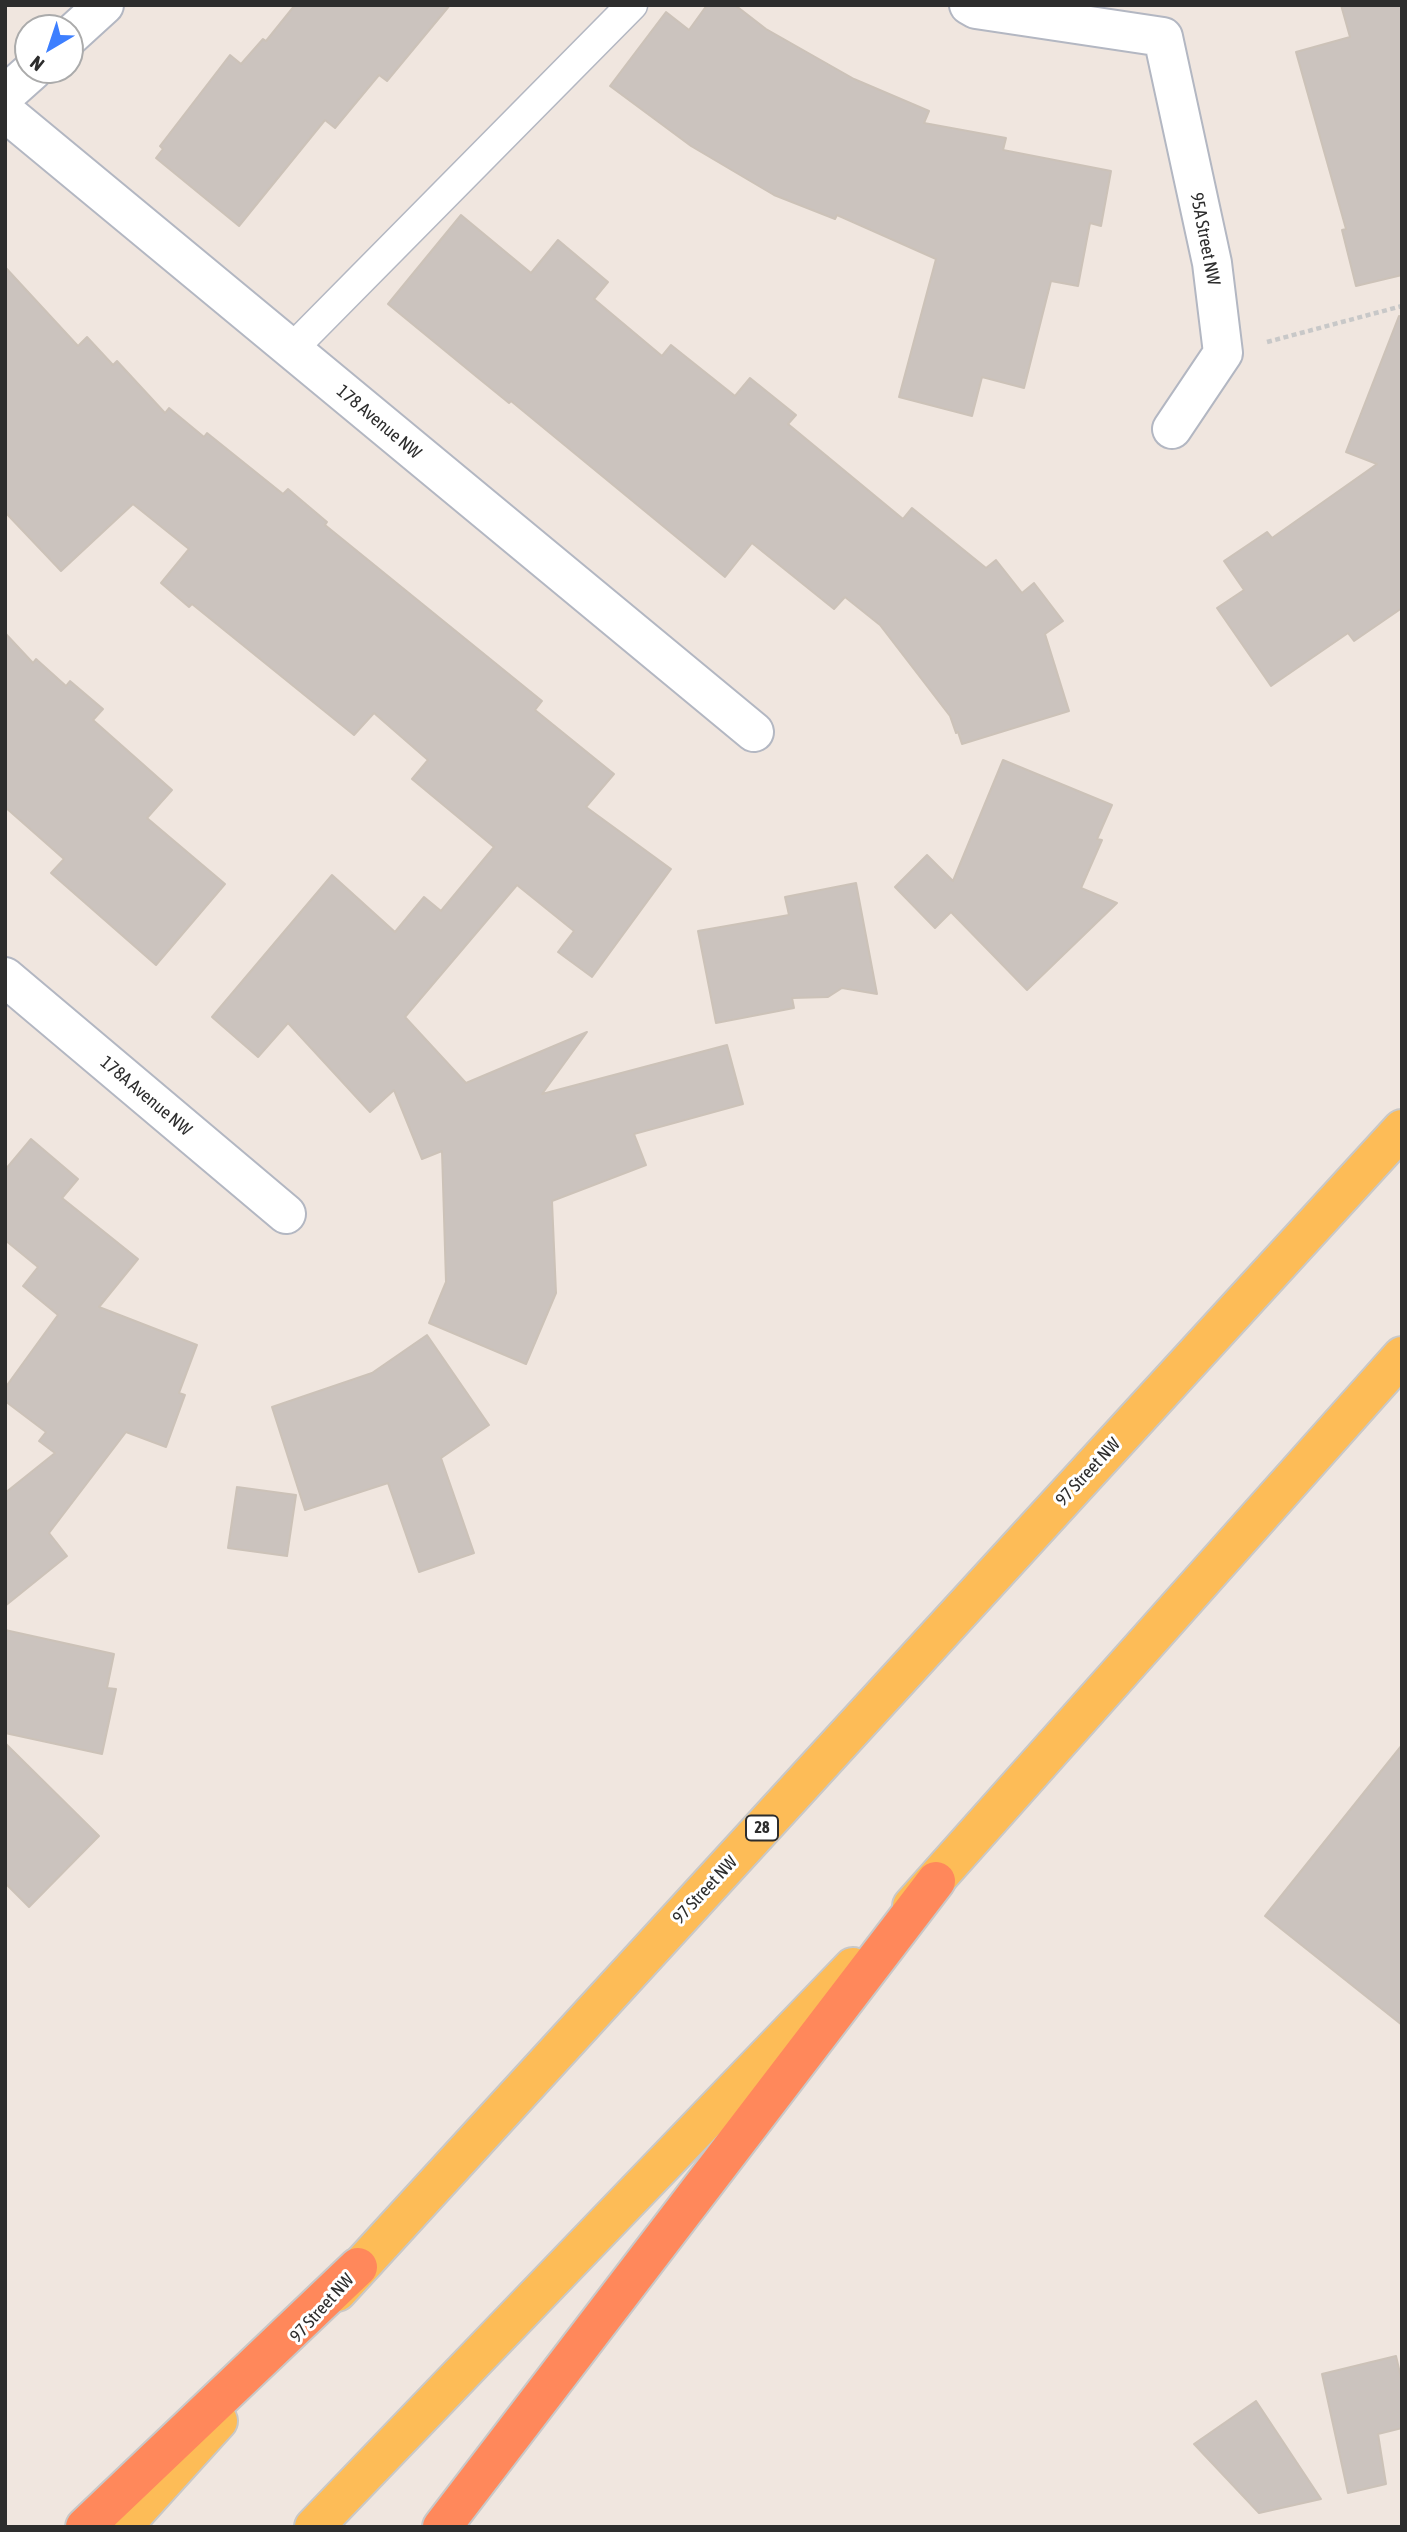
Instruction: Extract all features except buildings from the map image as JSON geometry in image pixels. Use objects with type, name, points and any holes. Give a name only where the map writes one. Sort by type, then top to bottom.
[{"type":"highway","points":[[442,2527],[936,1881]]},
{"type":"highway","points":[[85,2527],[358,2267]]},
{"type":"main road","name":"97 Street NW","points":[[122,2527],[1402,1129]]},
{"type":"main road","points":[[314,2527],[936,1881],[1402,1356]]},
{"type":"street","points":[[84,23],[104,5]]},
{"type":"street","name":"95A Street NW","points":[[969,5],[976,9],[1163,37],[1212,262],[1223,353]]},
{"type":"street","name":"178 Avenue NW","points":[[5,112],[754,732]]},
{"type":"street","points":[[1172,429],[1223,353]]},
{"type":"street","name":"178A Avenue NW","points":[[5,977],[286,1214]]},
{"type":"lane","points":[[292,349],[632,5]]},
{"type":"path","points":[[1223,353],[1402,306]]}]
